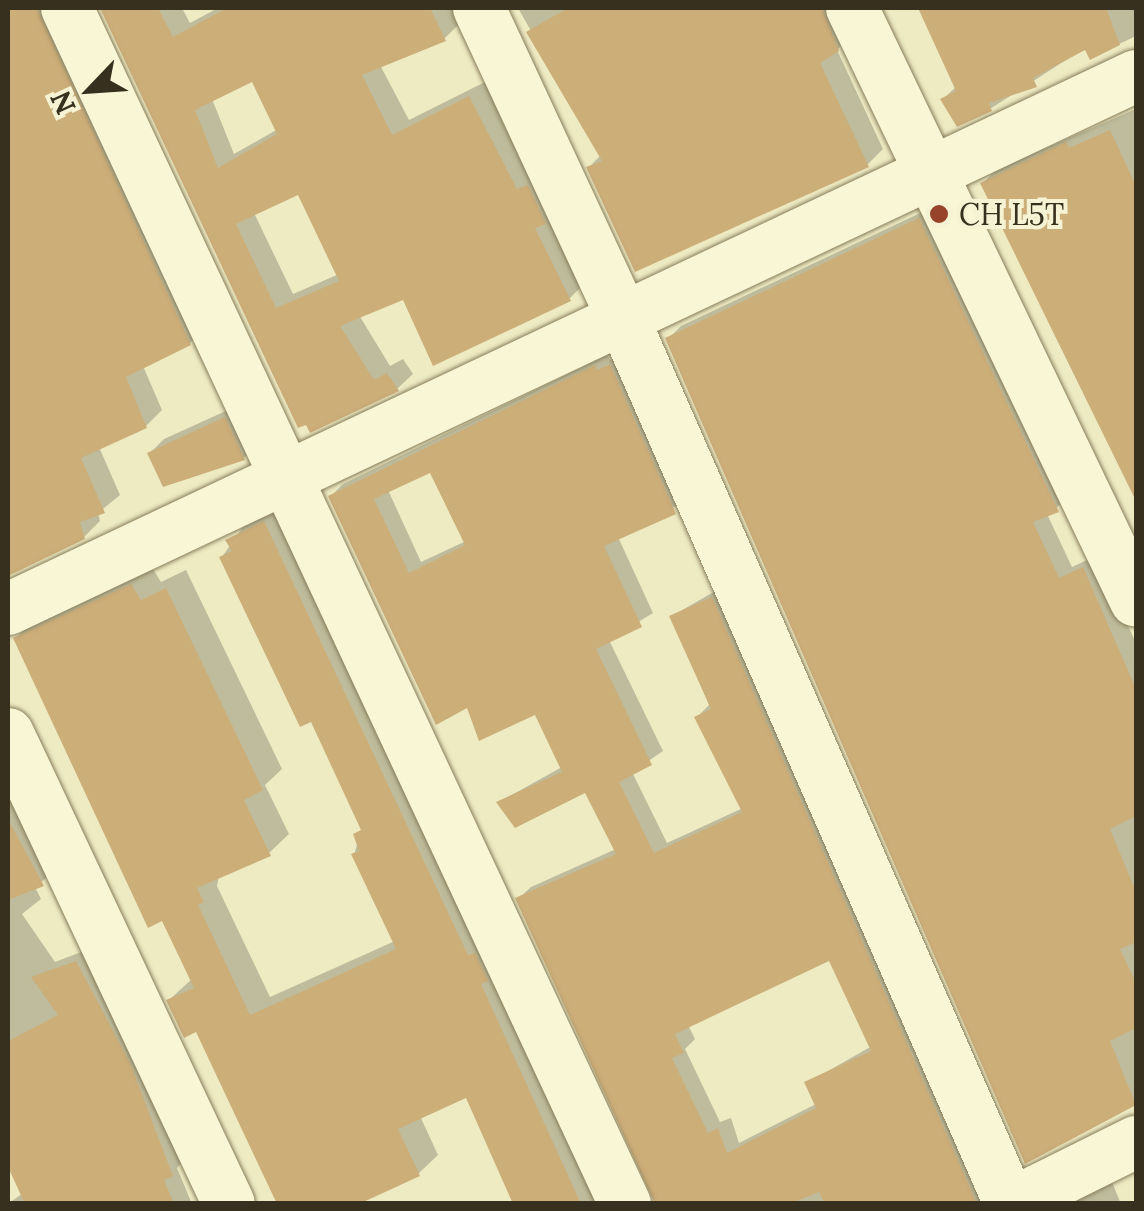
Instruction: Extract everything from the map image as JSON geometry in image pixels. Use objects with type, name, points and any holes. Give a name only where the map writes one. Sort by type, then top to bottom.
[{"type":"street","points":[[67,8],[625,1204]]},
{"type":"street","points":[[478,8],[623,318],[1010,1204],[1136,1142]]},
{"type":"street","points":[[852,8],[1136,601]]},
{"type":"street","points":[[8,609],[1136,76]]},
{"type":"street","points":[[8,734],[229,1204]]},
{"type":"building","points":[[8,8],[37,8],[191,345],[126,377],[147,428],[81,458],[105,513],[80,522],[85,539],[8,576]]},
{"type":"building","points":[[100,8],[158,8],[173,37],[227,8],[430,8],[446,41],[362,75],[392,135],[469,96],[517,189],[528,185],[546,224],[535,228],[571,301],[433,366],[403,300],[340,326],[374,380],[387,373],[399,391],[310,433],[306,425],[298,428]],"holes":[[[252,82],[277,134],[218,168],[195,110]],[[298,195],[339,281],[276,308],[236,224]]]},
{"type":"building","points":[[568,8],[822,8],[839,51],[820,63],[869,167],[635,272],[586,167],[602,161],[526,32]]},
{"type":"building","points":[[918,8],[1106,8],[1120,45],[1090,60],[1085,50],[1033,78],[1037,87],[989,103],[992,111],[957,127],[940,99],[956,91]]},
{"type":"building","points":[[1110,130],[1136,186],[1136,501],[980,183],[1066,142],[1069,148]]},
{"type":"building","points":[[919,218],[1059,512],[1033,522],[1059,578],[1083,567],[1136,689],[1136,816],[1110,829],[1136,892],[1136,942],[1120,949],[1136,983],[1136,1028],[1110,1041],[1136,1105],[1025,1164],[665,338]]},
{"type":"building","points":[[610,364],[676,514],[604,546],[642,627],[596,649],[652,765],[619,782],[654,853],[742,812],[694,717],[711,709],[669,616],[712,597],[977,1204],[825,1204],[819,1192],[790,1204],[655,1204],[515,898],[616,854],[585,793],[515,828],[496,802],[562,772],[535,715],[479,741],[467,708],[436,725],[328,496],[595,365],[597,370]],"holes":[[[430,473],[465,545],[409,573],[374,499]],[[829,961],[871,1051],[804,1082],[816,1108],[727,1153],[718,1128],[708,1133],[672,1058],[684,1053],[675,1034]]]},
{"type":"building","points":[[225,417],[245,460],[163,487],[147,453]]},
{"type":"building","points":[[264,521],[468,955],[475,953],[488,981],[481,984],[581,1204],[513,1204],[466,1098],[398,1129],[420,1176],[359,1204],[277,1204],[196,1032],[184,1038],[166,1000],[194,988],[162,921],[148,928],[13,638],[131,584],[141,600],[166,588],[263,790],[244,800],[271,856],[197,888],[204,902],[198,905],[250,1015],[396,949],[351,854],[359,851],[353,834],[361,830],[311,722],[300,727],[219,557],[232,551],[225,540]]},
{"type":"building","points":[[8,819],[44,886],[8,900]]},
{"type":"building","points":[[76,961],[130,1063],[173,1176],[164,1180],[174,1204],[25,1204],[8,1167],[8,1041],[58,1015],[31,977]]},
{"type":"place","name":"CH L5T","points":[[939,214]]}]
